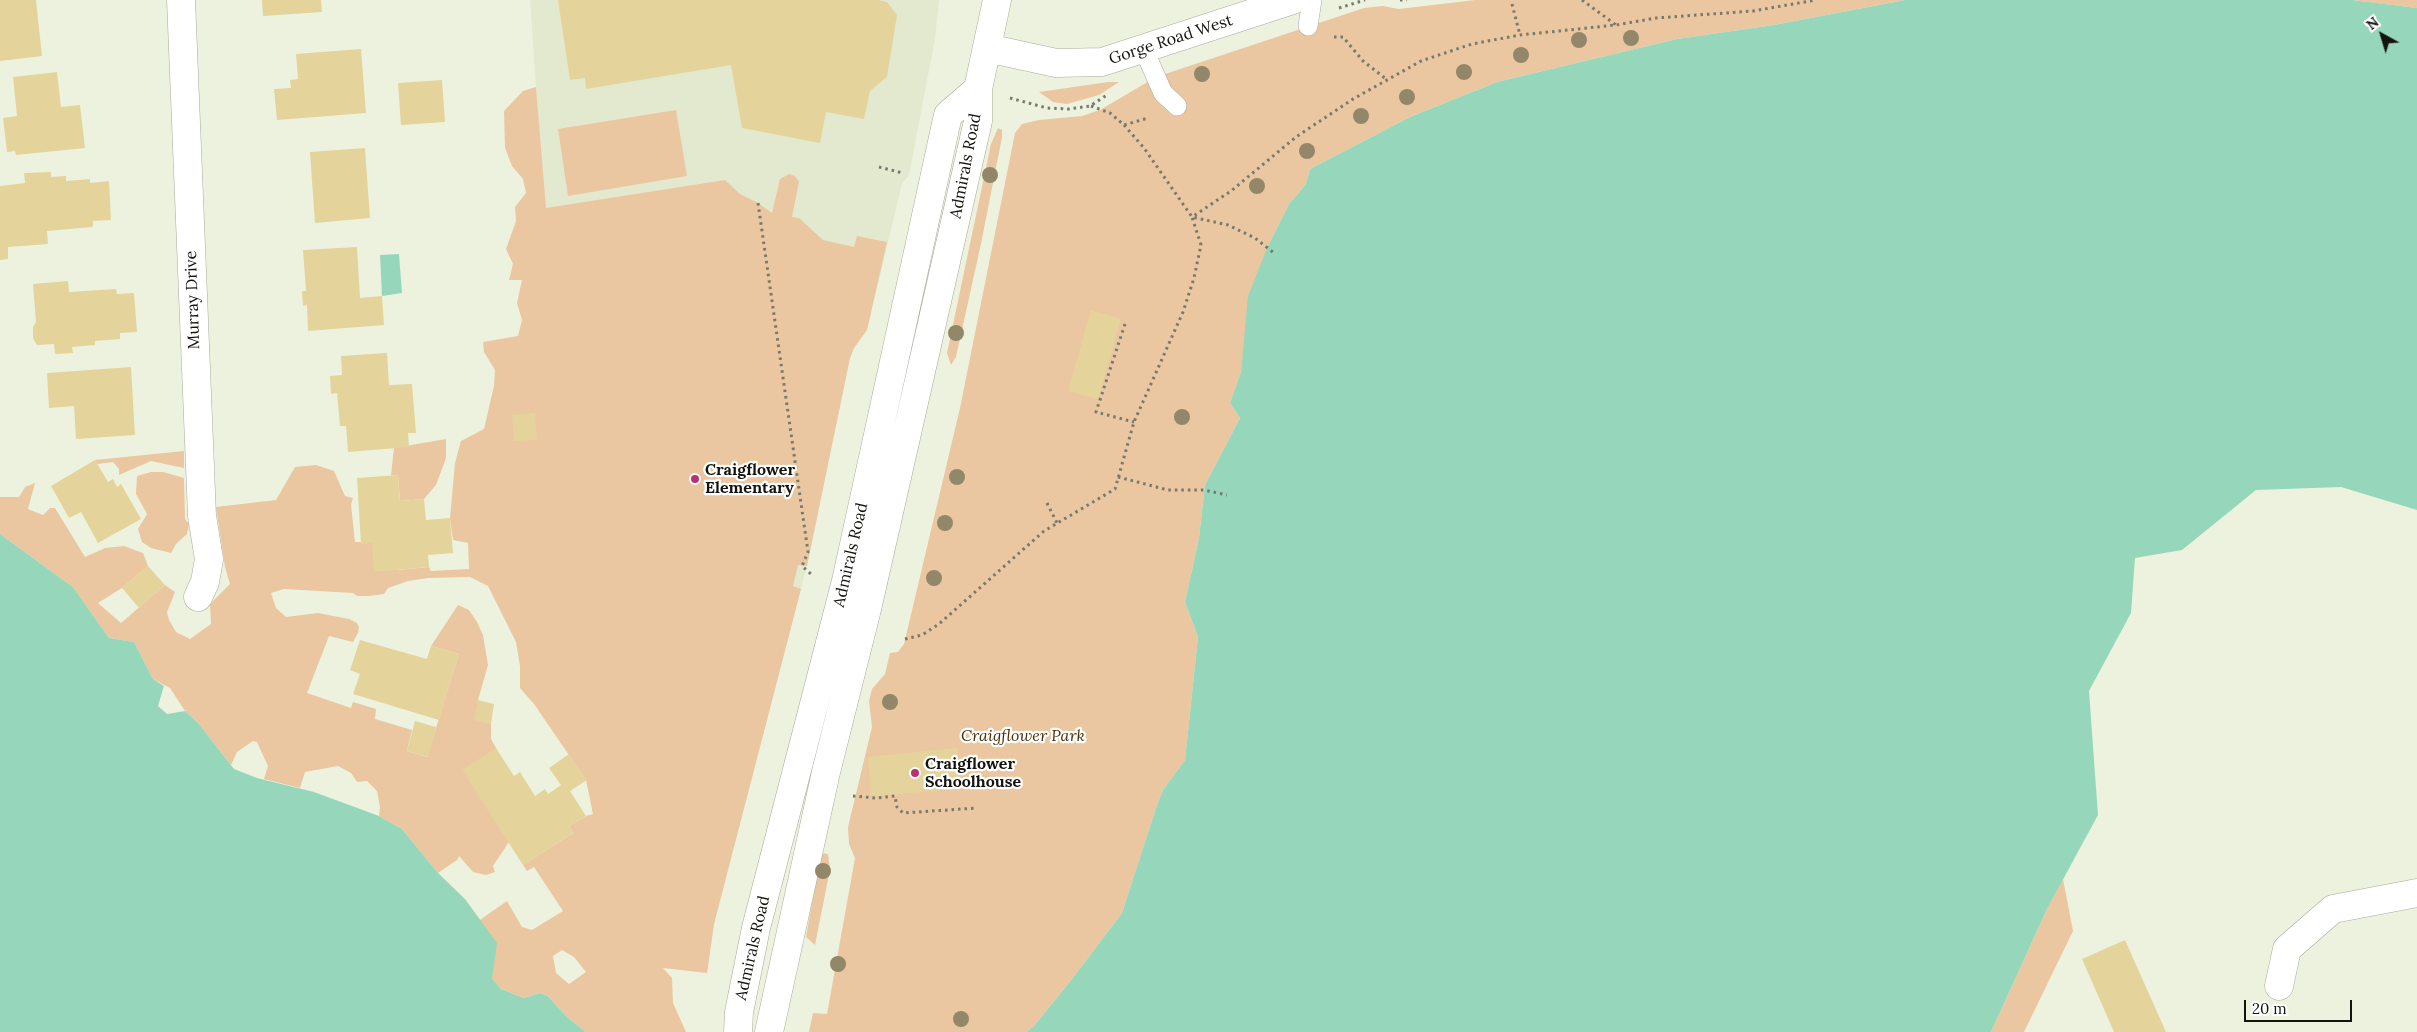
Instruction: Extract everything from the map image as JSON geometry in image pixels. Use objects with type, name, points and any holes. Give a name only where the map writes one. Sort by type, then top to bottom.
[{"type":"main road","name":"Murray Drive","points":[[181,0],[202,516],[209,559],[205,582],[198,598]]},
{"type":"main road","name":"Admirals Road","points":[[771,1025],[826,772],[867,609],[976,131],[978,89],[997,0]]},
{"type":"main road","name":"Gorge Road West","points":[[987,48],[1056,63],[1102,62],[1144,50],[1293,0]]},
{"type":"main road","name":"Admirals Road","points":[[738,1022],[756,928],[846,581],[948,114],[978,89]]},
{"type":"main road","points":[[2279,986],[2287,949],[2333,909],[2417,893]]},
{"type":"lane","points":[[1308,26],[1312,0]]},
{"type":"lane","points":[[1144,50],[1163,93],[1177,106]]},
{"type":"path","points":[[1400,0],[1407,0]]},
{"type":"path","points":[[1582,0],[1616,25]]},
{"type":"path","points":[[1192,217],[1231,191],[1296,136],[1386,79],[1421,61],[1464,47],[1520,36],[1616,25],[1656,18],[1753,10],[1816,0]]},
{"type":"path","points":[[1512,4],[1520,36]]},
{"type":"path","points":[[1355,50],[1363,61],[1386,79]]},
{"type":"path","points":[[905,639],[922,634],[939,624],[1044,531],[1114,488],[1134,422],[1183,312],[1202,245],[1192,217],[1144,148],[1124,125],[1110,113],[1090,106],[1069,109],[1046,108],[1013,99]]},
{"type":"path","points":[[1124,125],[1177,106]]},
{"type":"path","points":[[879,167],[908,175]]},
{"type":"path","points":[[758,202],[808,552],[802,566],[811,574]]},
{"type":"path","points":[[1192,217],[1228,225],[1254,238],[1274,252]]},
{"type":"path","points":[[1125,324],[1096,412],[1134,422]]},
{"type":"path","points":[[1118,477],[1168,490],[1204,490],[1227,495]]},
{"type":"path","points":[[1046,503],[1057,523]]},
{"type":"path","points":[[848,795],[876,798],[895,796],[897,807],[903,813],[977,808]]},
{"type":"shaded area","name":"Craigflower Elementary","points":[[530,0],[939,0],[935,39],[909,175],[902,184],[867,330],[854,348],[850,358],[807,566],[714,924],[707,973],[593,814],[583,761]]},
{"type":"shaded area","points":[[1905,0],[2352,0],[2417,8],[2417,510],[2341,487],[2256,490],[2182,550],[2135,558],[2131,613],[2089,691],[2098,815],[2047,909],[1991,1032],[1026,1032],[1034,1026],[1072,979],[1122,913],[1158,802],[1163,790],[1185,760],[1198,637],[1185,602],[1199,538],[1205,485],[1240,418],[1230,403],[1241,372],[1248,296],[1268,246],[1289,204],[1306,184],[1310,169],[1410,117],[1497,82],[1677,39],[1774,25]]},
{"type":"shaded area","points":[[399,254],[402,293],[382,296],[380,255]]},
{"type":"shaded area","points":[[0,534],[73,587],[109,638],[134,642],[153,679],[164,686],[158,706],[167,714],[185,711],[199,724],[234,769],[257,778],[314,792],[379,816],[402,829],[438,873],[465,899],[497,943],[492,979],[501,989],[524,998],[540,993],[548,996],[567,1017],[586,1032],[0,1032]]},
{"type":"green space","name":"Craigflower Park","points":[[1475,0],[1905,0],[1774,25],[1677,39],[1497,82],[1410,117],[1310,169],[1306,184],[1289,204],[1268,246],[1244,348],[1241,372],[1230,403],[1240,418],[1205,485],[1199,538],[1185,602],[1198,637],[1185,760],[1163,790],[1158,802],[1122,913],[1072,979],[1034,1026],[1026,1032],[809,1032],[813,1013],[827,1014],[855,858],[849,844],[848,827],[872,727],[869,701],[872,689],[885,674],[890,653],[898,652],[904,644],[960,408],[1015,133],[1022,124],[1039,120],[1082,116],[1100,110],[1156,77],[1364,8],[1383,6],[1399,9]]},
{"type":"green space","points":[[2352,0],[2417,0],[2417,8],[2375,3]]},
{"type":"green space","points":[[1119,82],[1099,95],[1067,104],[1053,102],[1039,92]]},
{"type":"green space","points":[[536,87],[546,208],[725,180],[740,194],[772,213],[780,179],[789,174],[795,176],[799,182],[792,217],[799,218],[823,240],[854,247],[857,236],[887,242],[867,330],[854,348],[850,358],[807,566],[798,565],[793,586],[801,589],[714,924],[707,973],[663,968],[672,978],[673,1003],[686,1032],[586,1032],[567,1017],[548,996],[540,993],[524,998],[501,989],[491,979],[470,927],[507,901],[522,927],[532,930],[563,911],[534,867],[527,871],[523,865],[573,833],[569,826],[593,814],[586,780],[534,704],[520,688],[520,666],[516,642],[488,586],[470,577],[428,578],[408,581],[388,588],[384,594],[369,596],[357,596],[353,593],[284,589],[271,593],[276,608],[286,617],[318,613],[349,619],[357,623],[359,627],[353,642],[329,636],[307,693],[351,708],[353,702],[376,709],[375,719],[412,730],[407,751],[427,757],[459,654],[431,646],[458,605],[469,610],[477,622],[483,635],[488,665],[478,700],[491,724],[491,739],[496,748],[509,842],[493,866],[495,872],[486,875],[473,872],[459,856],[457,860],[438,873],[402,829],[379,816],[380,807],[377,791],[367,781],[357,782],[351,773],[338,766],[305,772],[300,788],[264,779],[268,766],[257,742],[253,741],[237,752],[231,765],[199,724],[185,711],[170,688],[153,679],[134,642],[109,638],[73,587],[0,534],[0,497],[19,497],[25,487],[35,483],[28,509],[43,515],[50,508],[55,508],[85,557],[105,548],[124,546],[143,553],[148,566],[122,588],[98,603],[121,623],[165,585],[175,592],[167,612],[169,620],[176,632],[190,639],[211,624],[210,604],[230,584],[225,567],[216,507],[276,500],[295,467],[316,465],[334,471],[345,496],[353,498],[351,505],[355,542],[372,542],[398,570],[429,567],[431,571],[469,569],[468,543],[453,540],[450,518],[455,463],[461,441],[484,429],[494,386],[495,370],[484,352],[483,342],[518,336],[522,320],[517,303],[522,280],[509,280],[513,264],[506,249],[516,221],[515,207],[526,193],[523,179],[512,166],[505,148],[504,111],[523,91]],"holes":[[[562,950],[574,957],[586,972],[569,984],[556,973],[553,956]]]},
{"type":"green space","points":[[676,110],[687,176],[568,196],[558,129]]},
{"type":"green space","points":[[998,128],[1002,130],[1002,137],[982,239],[956,357],[951,365],[947,353],[991,144]]},
{"type":"green space","points":[[446,439],[446,458],[436,485],[424,499],[400,501],[398,475],[391,475],[394,448]]},
{"type":"green space","points":[[184,451],[184,468],[151,461],[119,475],[119,469],[113,462],[97,464],[95,460]]},
{"type":"green space","points":[[151,472],[163,472],[184,478],[185,519],[189,524],[187,534],[176,544],[171,553],[151,548],[142,542],[138,529],[147,514],[136,494],[137,476]]},
{"type":"green space","points":[[821,853],[828,854],[830,869],[815,945],[806,937]]},
{"type":"green space","points":[[2063,879],[2073,931],[2024,1032],[1991,1032],[2047,909]]},
{"type":"building","points":[[0,0],[36,0],[42,56],[0,61]]},
{"type":"building","points":[[262,0],[321,0],[322,12],[263,16]]},
{"type":"building","points":[[558,0],[878,0],[887,2],[897,15],[887,77],[870,91],[864,119],[826,112],[820,143],[742,128],[731,65],[586,89],[585,78],[570,80]]},
{"type":"building","points":[[361,49],[366,113],[277,120],[274,89],[291,88],[290,80],[298,79],[296,54]]},
{"type":"building","points":[[57,72],[61,107],[80,105],[85,148],[16,155],[15,151],[7,152],[3,118],[17,116],[13,77]]},
{"type":"building","points":[[442,80],[445,122],[401,125],[398,83]]},
{"type":"building","points":[[365,148],[370,218],[315,223],[310,152]]},
{"type":"building","points":[[51,172],[51,177],[66,176],[66,181],[90,179],[90,183],[109,181],[111,220],[93,221],[93,227],[47,231],[48,244],[8,247],[8,259],[0,260],[0,186],[25,183],[24,173]]},
{"type":"building","points":[[357,247],[360,298],[382,296],[384,325],[308,331],[307,305],[303,306],[302,291],[306,291],[303,250]]},
{"type":"building","points":[[68,281],[69,292],[116,289],[117,294],[134,293],[137,332],[120,333],[120,339],[95,341],[95,345],[72,347],[73,353],[55,354],[54,344],[37,345],[33,338],[33,327],[36,322],[33,284]]},
{"type":"building","points":[[1091,310],[1121,319],[1098,399],[1068,391]]},
{"type":"building","points":[[387,353],[389,385],[412,384],[416,433],[408,433],[409,447],[348,452],[346,426],[340,426],[337,393],[331,394],[330,376],[342,375],[341,356]]},
{"type":"building","points":[[131,367],[135,435],[76,439],[74,406],[49,408],[47,373]]},
{"type":"building","points":[[535,413],[537,440],[514,441],[512,415]]},
{"type":"building","points":[[95,460],[108,482],[113,479],[117,487],[121,484],[141,519],[98,543],[81,512],[69,518],[51,486]]},
{"type":"building","points":[[398,475],[400,501],[424,499],[426,520],[450,518],[453,553],[428,555],[429,567],[374,572],[372,543],[361,544],[357,478]]},
{"type":"building","points":[[148,566],[165,585],[139,608],[122,588]]},
{"type":"building","points":[[360,640],[427,659],[431,646],[459,654],[439,720],[353,694],[360,674],[350,670]]},
{"type":"building","points":[[478,700],[494,704],[491,724],[474,720]]},
{"type":"building","points":[[415,721],[436,727],[428,757],[407,751]]},
{"type":"building","points":[[496,748],[514,776],[520,772],[535,796],[545,789],[548,794],[561,785],[549,768],[569,754],[587,780],[570,791],[586,816],[569,826],[573,833],[523,865],[462,770]]},
{"type":"building","name":"Craigflower Schoolhouse","points":[[957,748],[961,788],[871,797],[868,757]]},
{"type":"building","points":[[2125,940],[2166,1032],[2114,1032],[2082,959]]},
{"type":"place","name":"Craigflower Elementary","points":[[695,479]]},
{"type":"place","name":"Craigflower Schoolhouse","points":[[915,773]]}]
